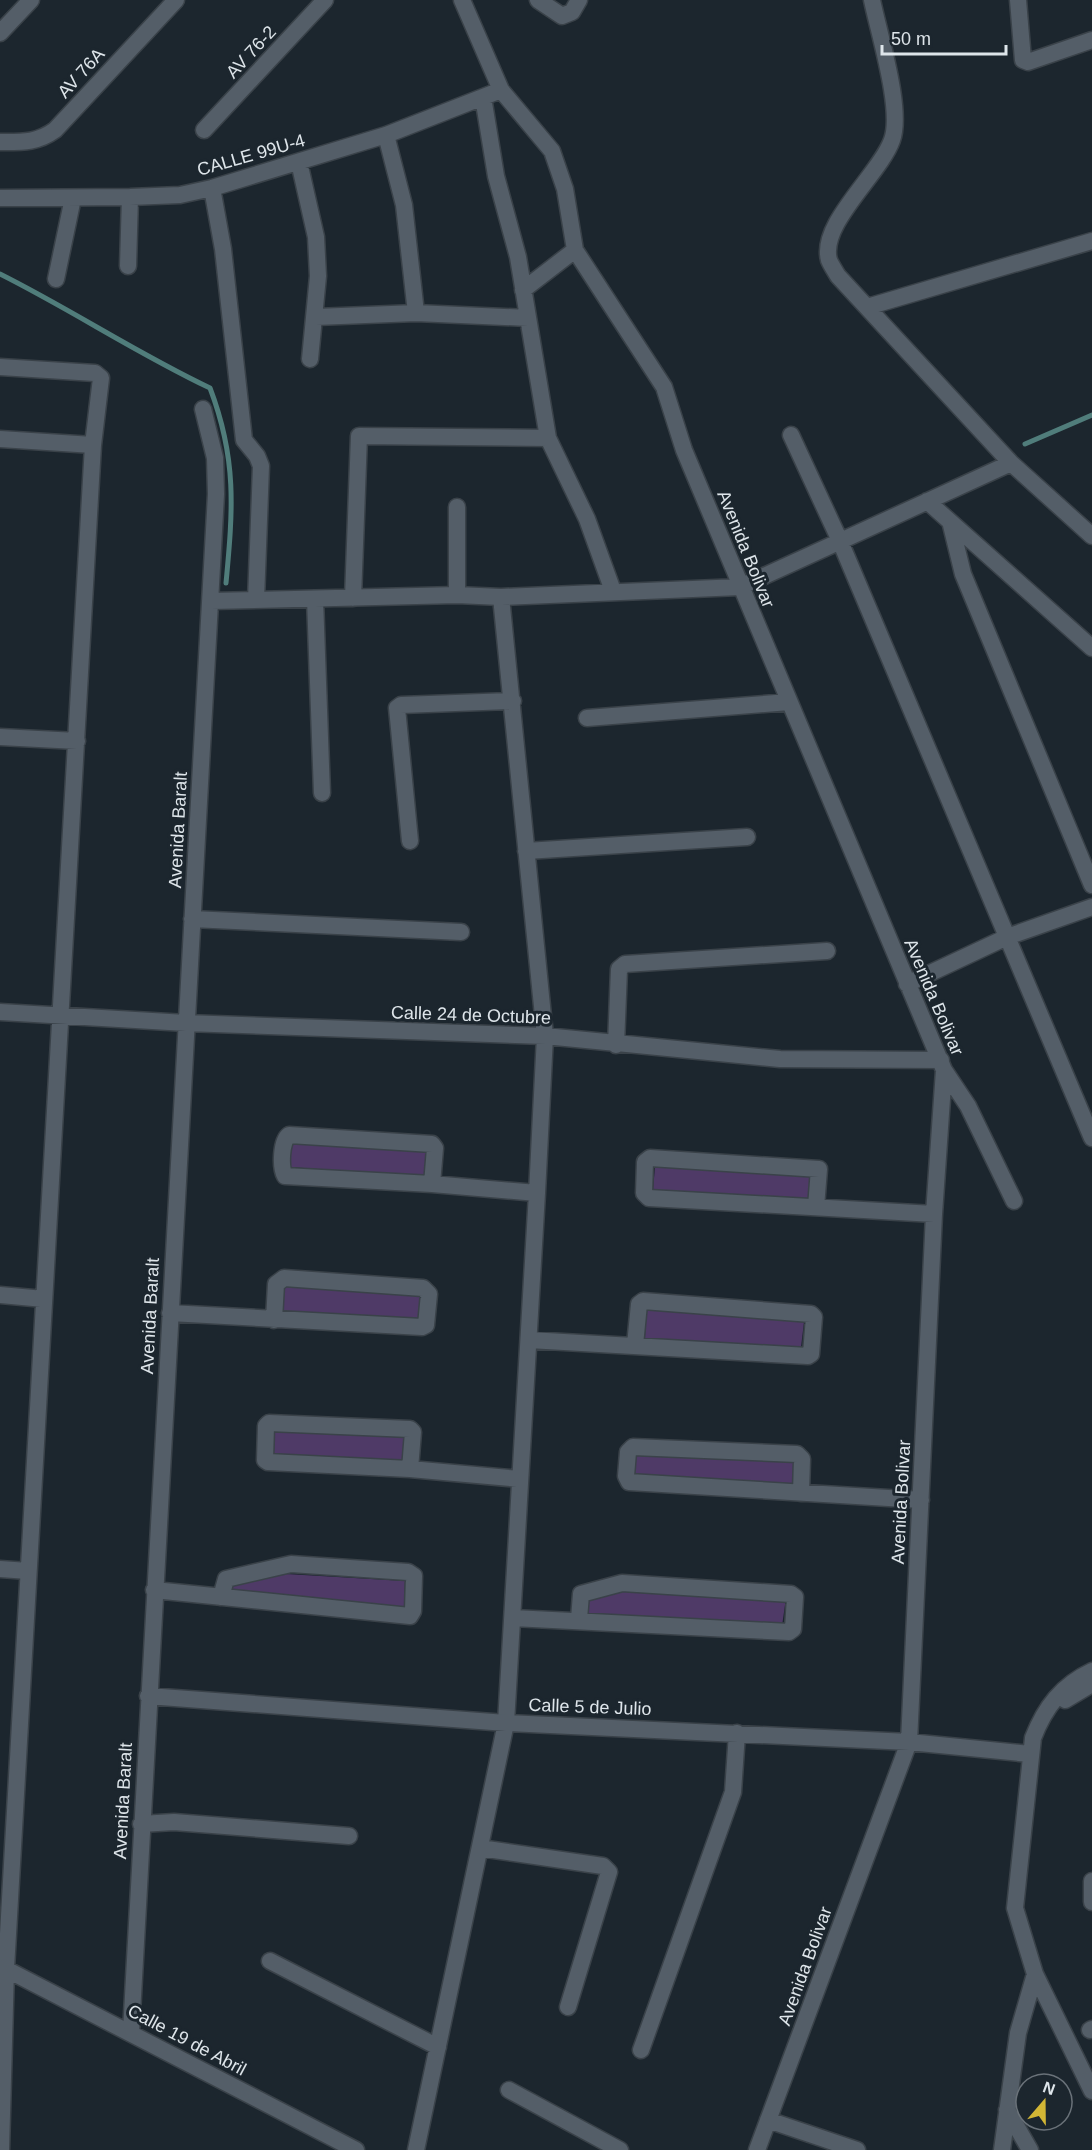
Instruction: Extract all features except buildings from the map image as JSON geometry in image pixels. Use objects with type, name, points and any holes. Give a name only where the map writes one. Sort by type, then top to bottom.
[{"type":"street","points":[[0,33],[32,0]]},
{"type":"street","name":"AV 76A","points":[[0,142],[27,142],[42,139],[55,130],[176,0]]},
{"type":"street","name":"AV 76-2","points":[[204,130],[325,0]]},
{"type":"street","points":[[538,0],[562,16],[572,12],[579,0]]},
{"type":"street","points":[[872,0],[897,120],[892,140],[882,160],[842,214],[828,246],[829,260],[838,276],[1011,463],[1092,536]]},
{"type":"street","points":[[1018,0],[1023,60],[1028,62],[1092,40]]},
{"type":"street","name":"Avenida Bolivar","points":[[463,1],[501,90],[552,151],[565,189],[575,250],[664,387],[684,450],[740,587],[942,1065],[909,1742],[757,2150]]},
{"type":"street","name":"CALLE 99U-4","points":[[0,198],[180,195],[212,188],[386,135],[501,90]]},
{"type":"street","points":[[483,97],[496,176],[518,257],[548,438],[586,519],[613,591]]},
{"type":"street","points":[[386,135],[404,205],[416,313]]},
{"type":"street","points":[[299,162],[316,237],[318,276],[316,317],[310,359]]},
{"type":"street","points":[[212,188],[223,249],[244,440],[257,456],[261,466],[256,600]]},
{"type":"street","points":[[128,266],[130,197]]},
{"type":"street","points":[[56,279],[73,198]]},
{"type":"street","points":[[867,307],[1092,241]]},
{"type":"street","points":[[523,290],[575,250]]},
{"type":"street","points":[[316,317],[416,313],[528,318]]},
{"type":"street","points":[[0,367],[99,374],[101,378],[93,445],[62,1016],[3,1967],[1,2150]]},
{"type":"street","name":"Avenida Baralt","points":[[131,2032],[211,602],[215,458],[203,409]]},
{"type":"street","points":[[791,435],[840,541],[1092,1138]]},
{"type":"street","points":[[353,598],[359,436],[548,438]]},
{"type":"street","points":[[0,440],[93,445]]},
{"type":"street","points":[[211,602],[457,595],[501,597],[740,587],[1011,463]]},
{"type":"street","points":[[927,501],[951,525],[1092,648]]},
{"type":"street","points":[[457,507],[457,595]]},
{"type":"street","points":[[951,525],[963,574],[1092,885]]},
{"type":"street","points":[[416,2150],[506,1723],[529,1340],[544,1036],[513,701],[501,597]]},
{"type":"street","points":[[315,599],[322,793]]},
{"type":"street","points":[[410,840],[397,708],[401,705],[513,701]]},
{"type":"street","points":[[587,718],[789,702]]},
{"type":"street","points":[[0,737],[77,741]]},
{"type":"street","points":[[526,850],[747,837]]},
{"type":"street","points":[[907,984],[1007,937],[1092,907]]},
{"type":"street","points":[[192,919],[461,932]]},
{"type":"street","points":[[616,1045],[619,969],[625,964],[827,951]]},
{"type":"street","name":"Calle 24 de Octubre","points":[[0,1012],[186,1023],[544,1036],[616,1045],[780,1059],[942,1065]]},
{"type":"street","points":[[942,1065],[968,1106],[1014,1201]]},
{"type":"street","points":[[432,1184],[435,1148],[432,1144],[289,1135],[284,1141],[283,1171],[285,1176],[432,1184],[537,1193]]},
{"type":"street","points":[[816,1207],[819,1168],[650,1158],[645,1162],[644,1193],[649,1198],[934,1214]]},
{"type":"street","points":[[170,1313],[274,1320],[422,1327],[426,1325],[429,1294],[423,1288],[284,1278],[276,1284],[274,1320]]},
{"type":"street","points":[[0,1295],[44,1299]]},
{"type":"street","points":[[529,1340],[808,1356],[811,1354],[814,1317],[811,1314],[643,1300],[639,1304],[635,1345]]},
{"type":"street","points":[[410,1468],[413,1432],[410,1429],[270,1423],[266,1426],[265,1460],[268,1462],[410,1468],[520,1479]]},
{"type":"street","points":[[801,1493],[802,1459],[797,1454],[633,1447],[628,1452],[626,1476],[629,1482],[801,1493],[921,1500]]},
{"type":"street","points":[[154,1590],[221,1597],[410,1616],[413,1611],[414,1576],[408,1572],[291,1564],[225,1579],[221,1597]]},
{"type":"street","points":[[0,1569],[28,1571]]},
{"type":"street","points":[[513,1618],[579,1619],[789,1632],[793,1629],[795,1597],[791,1594],[622,1583],[581,1594],[579,1619]]},
{"type":"street","points":[[1092,1671],[1076,1678],[1058,1693],[1040,1722],[1030,1754],[1015,1908],[1035,1974],[1092,2091]]},
{"type":"street","points":[[1040,1722],[1067,1698],[1092,1684]]},
{"type":"street","name":"Calle 5 de Julio","points":[[148,1696],[506,1723],[909,1742],[1030,1754]]},
{"type":"street","points":[[641,2050],[733,1792],[737,1733]]},
{"type":"street","points":[[141,1824],[174,1822],[349,1836]]},
{"type":"street","points":[[480,1848],[603,1866],[609,1872],[568,2007]]},
{"type":"street","points":[[1092,1881],[1092,1902]]},
{"type":"street","points":[[270,1961],[438,2047]]},
{"type":"street","name":"Calle 19 de Abril","points":[[3,1967],[356,2150]]},
{"type":"street","points":[[1002,2150],[1018,2033],[1035,1974]]},
{"type":"street","points":[[509,2090],[620,2150]]},
{"type":"street","points":[[1008,2110],[1030,2150]]},
{"type":"street","points":[[768,2120],[857,2150]]},
{"type":"shaded area","points":[[290,1143],[429,1150],[426,1177],[290,1167]]},
{"type":"shaded area","points":[[655,1167],[812,1177],[809,1202],[653,1190]]},
{"type":"shaded area","points":[[284,1286],[420,1296],[419,1321],[281,1314]]},
{"type":"shaded area","points":[[646,1310],[804,1322],[801,1347],[645,1338]]},
{"type":"shaded area","points":[[274,1429],[405,1436],[405,1463],[273,1455]]},
{"type":"shaded area","points":[[634,1454],[794,1462],[792,1486],[634,1475]]},
{"type":"shaded area","points":[[286,1574],[405,1581],[404,1608],[232,1592],[232,1585]]},
{"type":"shaded area","points":[[616,1587],[786,1598],[782,1626],[588,1614],[588,1595]]},
{"type":"waterway","points":[[0,274],[210,388],[225,438],[231,484],[226,583]]},
{"type":"waterway","points":[[1025,444],[1092,415]]}]
